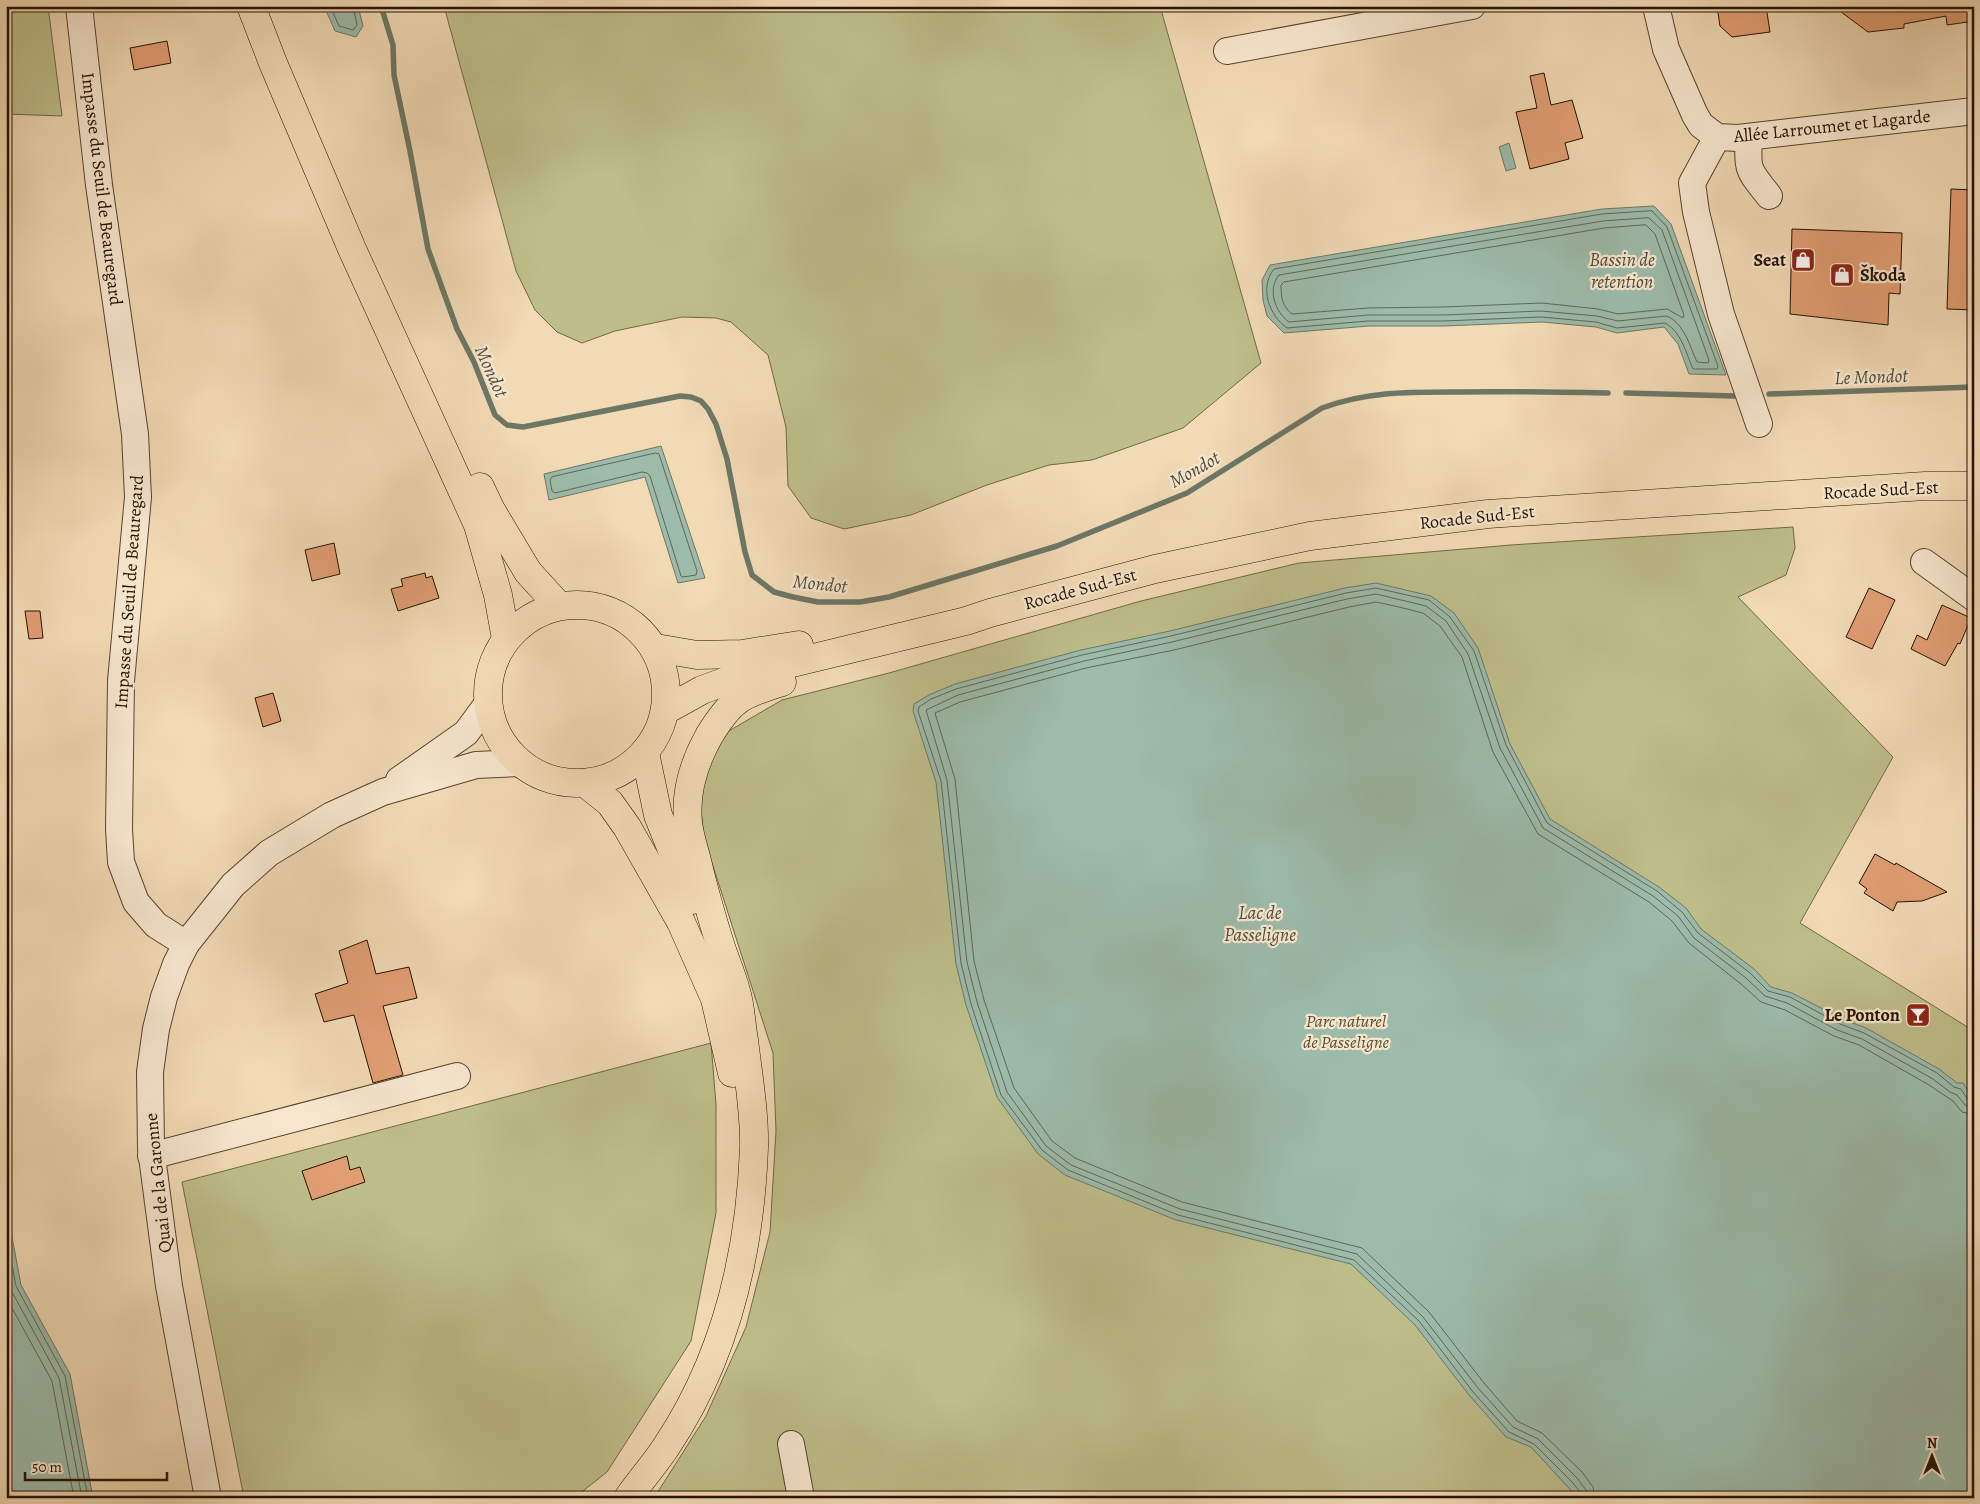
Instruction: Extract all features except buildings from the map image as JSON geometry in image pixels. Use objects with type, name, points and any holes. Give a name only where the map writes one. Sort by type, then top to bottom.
[{"type":"main road","points":[[250,6],[272,63],[352,250],[478,525],[498,595],[506,639]]},
{"type":"main road","points":[[265,6],[360,239],[491,510],[528,572],[559,606]]},
{"type":"main road","name":"Rocade Sud-Est","points":[[656,648],[697,655],[742,654],[990,613],[1155,569],[1310,536],[1488,514],[1925,486],[1974,486]]},
{"type":"main road","points":[[587,604],[614,612],[638,627],[656,648],[666,678],[666,710],[658,734],[645,753],[627,768],[607,779],[584,783],[562,782],[540,775],[520,763],[504,746],[493,725],[488,702],[488,680],[492,666],[506,639],[521,624],[539,612],[559,606],[587,604]]},
{"type":"main road","points":[[628,1498],[666,1447],[712,1360],[729,1313],[750,1206],[754,1146],[749,1077],[737,993],[704,893],[688,823],[688,805],[697,758],[719,720],[730,706],[752,691],[902,648],[961,634],[990,613]]},
{"type":"main road","name":"Rocade Sud-Est","points":[[666,710],[702,690],[743,675],[966,622],[990,613]]},
{"type":"main road","points":[[645,753],[658,815],[727,993],[749,1077]]},
{"type":"main road","points":[[584,783],[610,803],[627,827],[682,922],[715,1000],[732,1071],[737,1133],[736,1185],[728,1262],[718,1309],[706,1345],[666,1428],[615,1498]]},
{"type":"street","name":"Impasse du Seuil de Beauregard","points":[[79,6],[99,186],[136,452],[138,496],[121,681],[118,829],[121,862],[136,902],[156,925],[186,944]]},
{"type":"street","points":[[1227,51],[1472,6]]},
{"type":"street","name":"Allée Larroumet et Lagarde","points":[[1656,6],[1666,49],[1695,115],[1702,125],[1717,137],[1749,137],[1974,111]]},
{"type":"street","points":[[1717,137],[1692,183],[1696,212],[1721,314],[1758,420]]},
{"type":"street","points":[[1749,137],[1747,164],[1751,173],[1769,196]]},
{"type":"street","points":[[1924,562],[1974,598]]},
{"type":"street","name":"Quai de la Garonne","points":[[383,792],[466,734],[488,702]]},
{"type":"street","name":"Quai de la Garonne","points":[[208,1498],[171,1295],[152,1156],[150,1072],[156,1029],[164,997],[186,944],[233,885],[269,853],[332,815],[383,792],[476,765],[520,763]]},
{"type":"street","points":[[152,1156],[457,1076]]},
{"type":"street","points":[[791,1444],[801,1498]]},
{"type":"green space","points":[[6,6],[48,6],[62,116],[6,114]]},
{"type":"green space","points":[[444,6],[1160,6],[1261,363],[1183,428],[1092,460],[1049,465],[987,485],[911,515],[844,529],[811,518],[788,486],[786,427],[768,355],[731,322],[716,318],[682,317],[615,331],[582,343],[557,332],[535,310],[516,271]]},
{"type":"green space","name":"Parc naturel de Passeligne","points":[[1793,527],[1795,548],[1786,575],[1738,597],[1893,757],[1800,923],[1974,1031],[1974,1498],[654,1498],[706,1416],[746,1327],[770,1232],[776,1131],[773,1053],[704,838],[698,781],[727,732],[782,700],[889,673],[1141,601],[1299,563],[1511,545]]},
{"type":"green space","points":[[711,1043],[716,1104],[716,1213],[691,1341],[607,1472],[574,1498],[244,1498],[182,1182]]},
{"type":"water","points":[[324,6],[358,6],[363,26],[356,37],[335,31]]},
{"type":"water","points":[[1509,143],[1516,168],[1506,171],[1499,147]]},
{"type":"water","name":"Bassin de retention","points":[[1654,206],[1671,224],[1726,375],[1689,374],[1678,344],[1664,327],[1617,333],[1596,327],[1542,322],[1444,326],[1369,326],[1284,333],[1267,316],[1263,300],[1262,280],[1270,265],[1602,209]]},
{"type":"water","points":[[661,446],[705,578],[678,583],[645,477],[549,500],[544,474]]},
{"type":"water","name":"Lac de Passeligne","points":[[1376,583],[1431,596],[1454,613],[1478,648],[1510,744],[1550,819],[1659,887],[1686,908],[1701,929],[1754,969],[1771,987],[1792,993],[1842,1019],[1866,1028],[1939,1069],[1957,1083],[1963,1083],[1974,1100],[1974,1498],[1578,1498],[1531,1447],[1506,1437],[1469,1395],[1415,1325],[1351,1264],[1176,1220],[1065,1175],[1038,1154],[997,1097],[966,1005],[956,964],[936,782],[913,711],[914,704],[929,695],[955,684],[1081,650],[1170,631],[1345,588]]},
{"type":"water","points":[[6,1205],[21,1285],[70,1374],[93,1498],[6,1498]]},
{"type":"waterway","name":"Mondot","points":[[381,6],[393,45],[394,75],[428,249],[457,329],[474,362],[495,415],[507,425],[523,427],[680,396],[691,397],[701,401],[716,424],[727,459],[745,552],[752,575],[774,592],[818,602],[860,602],[889,597],[1057,546],[1187,493],[1322,408],[1354,399],[1418,392],[1608,393]]},
{"type":"waterway","name":"Le Mondot","points":[[1769,394],[1974,387]]},
{"type":"waterway","points":[[1626,393],[1734,396]]},
{"type":"place","name":"Seat","points":[[1803,260]]},
{"type":"place","name":"Škoda","points":[[1842,275]]},
{"type":"place","name":"Le Ponton","points":[[1918,1015]]}]
